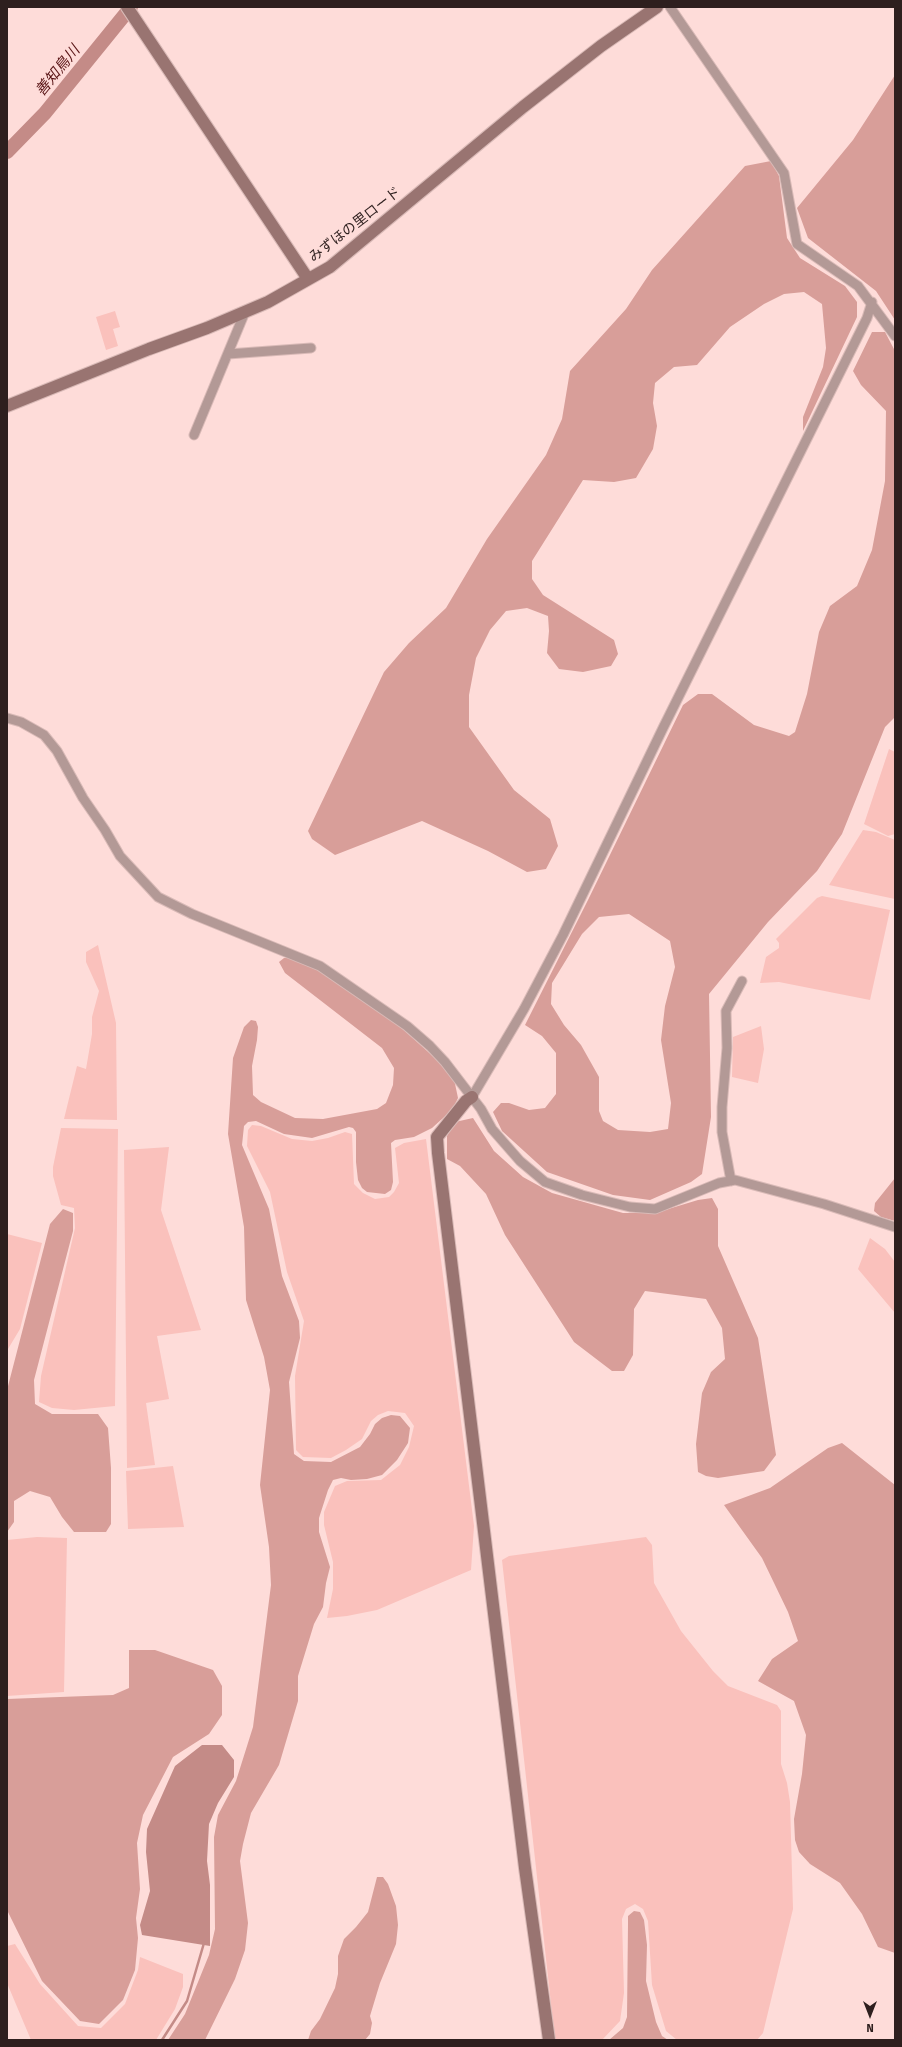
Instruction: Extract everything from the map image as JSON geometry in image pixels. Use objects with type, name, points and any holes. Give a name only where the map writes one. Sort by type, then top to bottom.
[{"type":"street","points":[[127,7],[308,279]]},
{"type":"street","name":"みずほの里ロード","points":[[7,406],[245,312],[268,302],[330,267],[523,107],[601,46],[657,7]]},
{"type":"street","points":[[670,7],[784,173],[797,244],[858,286],[872,302],[895,336]]},
{"type":"street","points":[[549,2040],[525,1868],[437,1137],[466,1101],[472,1097],[524,1009],[563,935],[662,728],[867,318],[872,302]]},
{"type":"street","points":[[194,435],[245,312]]},
{"type":"street","points":[[228,354],[311,348]]},
{"type":"street","points":[[7,718],[21,722],[44,735],[58,751],[83,798],[105,830],[120,856],[158,897],[192,914],[320,966],[407,1026],[445,1062],[472,1097],[492,1129],[520,1161],[545,1182],[582,1195],[630,1207],[654,1209],[720,1183],[735,1180],[824,1204],[895,1227]]},
{"type":"street","points":[[730,1181],[722,1126],[722,1107],[727,1048],[726,1011],[742,981]]},
{"type":"shaded area","points":[[895,75],[895,320],[876,291],[808,238],[797,208],[853,140]]},
{"type":"shaded area","points":[[771,161],[779,176],[787,238],[800,258],[845,286],[857,302],[857,317],[803,431],[803,417],[823,367],[826,348],[822,304],[804,292],[784,294],[764,304],[730,327],[697,365],[674,367],[655,383],[653,403],[657,426],[653,449],[636,478],[614,482],[583,480],[532,561],[532,579],[543,595],[614,640],[618,654],[611,666],[583,672],[559,669],[547,653],[549,631],[548,616],[527,608],[506,611],[490,630],[476,658],[469,695],[469,727],[514,790],[550,819],[558,846],[546,869],[527,872],[488,851],[422,821],[335,855],[312,839],[308,831],[384,672],[409,643],[446,608],[487,539],[546,455],[562,419],[570,371],[626,309],[652,270],[745,166]]},
{"type":"shaded area","points":[[115,311],[120,327],[113,329],[118,346],[106,350],[96,317]]},
{"type":"shaded area","points":[[872,332],[885,332],[895,351],[895,717],[885,727],[842,834],[817,871],[768,922],[709,994],[711,1117],[702,1174],[691,1182],[650,1200],[613,1195],[547,1172],[502,1131],[493,1112],[501,1103],[509,1103],[529,1110],[545,1108],[556,1094],[556,1053],[542,1036],[525,1025],[683,705],[698,694],[712,694],[754,725],[789,736],[795,732],[807,694],[819,632],[830,606],[857,586],[872,550],[885,481],[886,411],[861,385],[853,371]],"holes":[[[629,914],[670,941],[675,967],[665,1006],[661,1040],[671,1103],[668,1129],[650,1132],[618,1130],[603,1121],[599,1111],[599,1077],[581,1045],[564,1025],[551,1004],[552,983],[582,934],[599,917]]]},
{"type":"shaded area","points":[[889,749],[895,752],[895,834],[888,836],[864,824]]},
{"type":"shaded area","points":[[863,830],[876,832],[895,840],[895,899],[829,885]]},
{"type":"shaded area","points":[[822,896],[890,910],[870,1000],[779,982],[760,983],[766,957],[779,948],[779,943],[776,939],[817,898]]},
{"type":"shaded area","points":[[98,945],[116,1023],[117,1120],[64,1119],[77,1066],[86,1069],[92,1034],[92,1017],[99,991],[86,962],[86,952]]},
{"type":"shaded area","points":[[284,958],[289,958],[319,970],[388,1016],[445,1067],[454,1079],[458,1098],[452,1110],[432,1128],[414,1137],[395,1140],[391,1143],[393,1182],[391,1190],[385,1194],[367,1192],[362,1188],[358,1180],[356,1162],[356,1132],[353,1128],[349,1127],[312,1138],[284,1134],[256,1121],[248,1122],[244,1126],[242,1145],[269,1209],[282,1276],[299,1321],[300,1338],[289,1382],[294,1454],[304,1461],[331,1462],[360,1447],[370,1434],[375,1424],[382,1418],[391,1415],[400,1416],[410,1428],[408,1443],[397,1460],[382,1475],[367,1479],[351,1480],[341,1478],[333,1480],[328,1490],[319,1518],[319,1532],[330,1567],[323,1607],[314,1624],[298,1676],[298,1701],[279,1765],[251,1813],[243,1844],[240,1861],[248,1923],[245,1950],[235,1979],[205,2040],[168,2040],[185,2014],[209,1955],[215,1929],[214,1837],[218,1815],[236,1781],[253,1727],[271,1585],[269,1547],[260,1485],[270,1390],[264,1357],[246,1300],[244,1227],[228,1134],[233,1058],[244,1027],[251,1020],[256,1021],[258,1027],[252,1066],[253,1095],[261,1102],[295,1118],[323,1119],[377,1109],[386,1103],[393,1085],[394,1068],[382,1048],[285,973],[279,962]]},
{"type":"shaded area","points":[[761,1026],[764,1049],[758,1083],[732,1077],[733,1037]]},
{"type":"shaded area","points":[[473,1118],[494,1151],[523,1177],[552,1193],[623,1213],[655,1213],[698,1200],[712,1198],[718,1209],[718,1246],[758,1338],[776,1455],[764,1471],[718,1478],[706,1476],[698,1472],[696,1444],[702,1393],[711,1372],[725,1359],[722,1328],[706,1299],[645,1291],[634,1309],[633,1355],[624,1371],[612,1371],[574,1342],[505,1235],[486,1194],[460,1166],[447,1159],[447,1136],[455,1122]]},
{"type":"shaded area","points":[[252,1125],[261,1126],[292,1139],[312,1141],[328,1138],[345,1132],[352,1134],[354,1184],[363,1193],[375,1199],[389,1197],[399,1183],[395,1148],[404,1143],[426,1139],[474,1526],[471,1570],[377,1610],[327,1618],[333,1589],[333,1562],[324,1525],[324,1512],[335,1486],[347,1481],[381,1480],[400,1465],[409,1447],[414,1426],[405,1413],[388,1411],[378,1415],[371,1421],[362,1439],[331,1458],[303,1457],[296,1450],[295,1376],[304,1321],[287,1272],[270,1192],[247,1146],[248,1130]]},
{"type":"shaded area","points":[[61,1128],[118,1129],[115,1406],[74,1410],[52,1408],[39,1402],[41,1376],[75,1228],[74,1208],[61,1205],[53,1176],[53,1167]]},
{"type":"shaded area","points":[[169,1147],[161,1210],[201,1330],[157,1336],[169,1399],[146,1403],[155,1465],[127,1468],[124,1150]]},
{"type":"shaded area","points":[[895,1178],[895,1221],[881,1217],[874,1211],[875,1203]]},
{"type":"shaded area","points":[[63,1209],[73,1213],[73,1231],[34,1380],[35,1404],[52,1414],[98,1414],[108,1428],[111,1468],[111,1524],[106,1532],[74,1532],[62,1517],[50,1497],[30,1491],[14,1501],[14,1522],[7,1532],[7,1390],[50,1224]]},
{"type":"shaded area","points":[[7,1234],[42,1243],[20,1329],[8,1349]]},
{"type":"shaded area","points":[[870,1238],[885,1249],[895,1262],[895,1313],[858,1269]]},
{"type":"shaded area","points":[[842,1443],[895,1485],[895,1953],[878,1947],[862,1914],[840,1883],[810,1864],[799,1852],[795,1840],[794,1819],[802,1774],[806,1735],[794,1701],[758,1681],[772,1659],[798,1641],[788,1612],[762,1558],[724,1505],[770,1488],[828,1448]]},
{"type":"shaded area","points":[[173,1466],[184,1527],[128,1529],[126,1471]]},
{"type":"shaded area","points":[[37,1537],[67,1538],[64,1692],[7,1696],[7,1540]]},
{"type":"shaded area","points":[[646,1537],[652,1545],[654,1583],[681,1631],[713,1671],[728,1686],[777,1705],[781,1711],[781,1764],[787,1783],[790,1802],[793,1909],[763,2033],[757,2040],[677,2040],[666,2031],[652,1985],[648,1921],[643,1909],[635,1904],[626,1909],[622,1919],[624,1993],[620,2021],[602,2040],[555,2040],[502,1560],[509,1556]]},
{"type":"shaded area","points":[[129,1650],[155,1650],[213,1670],[222,1686],[222,1715],[209,1734],[173,1757],[143,1815],[137,1843],[140,1889],[136,1918],[138,1938],[135,1970],[123,2000],[99,2024],[80,2021],[42,1981],[7,1910],[7,1699],[113,1695],[129,1688]]},
{"type":"shaded area","points":[[202,1745],[222,1745],[234,1760],[234,1777],[218,1803],[209,1824],[207,1861],[210,1885],[210,1946],[142,1935],[140,1925],[150,1891],[146,1852],[147,1829],[175,1766]]},
{"type":"shaded area","points":[[377,1877],[383,1877],[388,1884],[396,1906],[398,1925],[396,1944],[380,1983],[370,2016],[372,2023],[370,2034],[365,2040],[308,2040],[311,2031],[320,2019],[335,1988],[338,1974],[338,1956],[344,1939],[368,1912]]},
{"type":"shaded area","points":[[634,1911],[640,1912],[644,1920],[647,1945],[646,1981],[656,2022],[662,2036],[668,2040],[609,2040],[623,2028],[627,2017],[628,1916]]},
{"type":"shaded area","points":[[15,1944],[40,1984],[78,2026],[101,2028],[125,2004],[138,1970],[140,1957],[183,1974],[183,1987],[175,2009],[156,2040],[31,2040],[7,1983],[7,1946]]},
{"type":"waterway","name":"善知鳥川","points":[[7,152],[45,113],[131,7]]},
{"type":"waterway","points":[[162,2040],[187,2001],[204,1943]]}]
